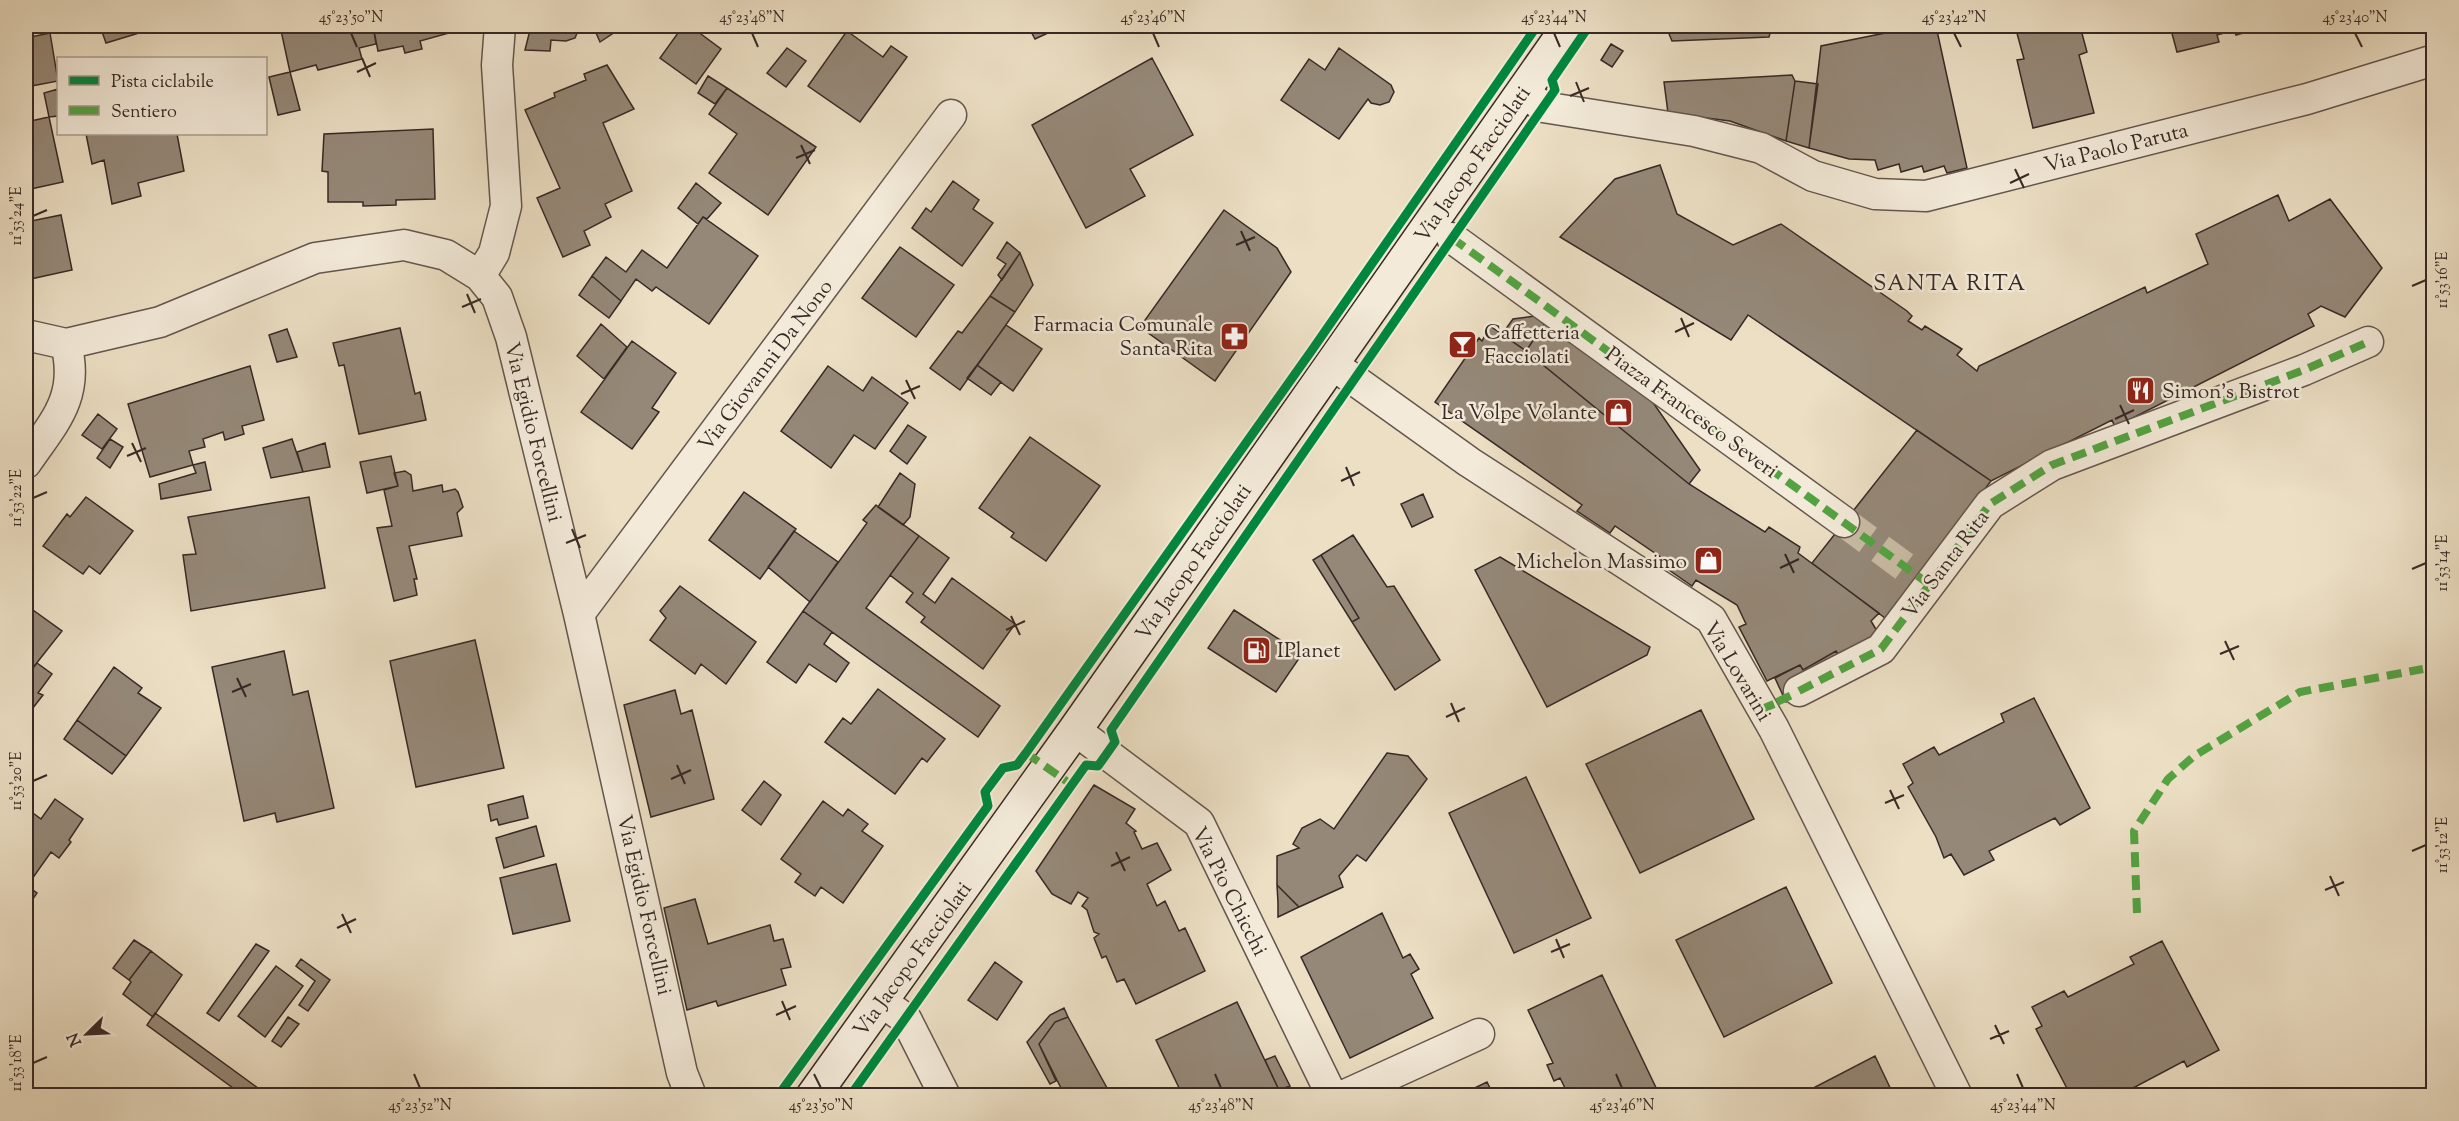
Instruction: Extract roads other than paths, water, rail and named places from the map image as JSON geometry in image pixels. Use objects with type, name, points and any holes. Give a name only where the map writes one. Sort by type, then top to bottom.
[{"type":"main road","name":"Via Jacopo Facciolati","points":[[813,1095],[1076,730],[1569,26]]},
{"type":"street","points":[[480,276],[494,253],[506,206],[497,65],[500,26]]},
{"type":"street","name":"Via Paolo Paruta","points":[[1524,92],[1543,107],[1694,131],[1761,148],[1813,176],[1875,194],[1926,196],[2307,99],[2433,60]]},
{"type":"street","name":"Via Giovanni Da Nono","points":[[579,614],[951,116]]},
{"type":"street","name":"Piazza Francesco Severi","points":[[1452,238],[1844,522]]},
{"type":"street","name":"Via Egidio Forcellini","points":[[26,334],[66,344],[160,322],[315,258],[359,250],[404,245],[446,255],[480,276],[496,297],[511,337],[579,614],[682,1073],[691,1095]]},
{"type":"street","name":"Via Santa Rita","points":[[1782,700],[1881,649],[1924,581],[1989,504],[2052,465],[2304,370],[2368,342]]},
{"type":"street","points":[[26,463],[66,401],[71,382],[71,364],[66,344]]},
{"type":"street","name":"Via Lovarini","points":[[1332,364],[1469,462],[1711,619],[1782,700],[1957,1095]]},
{"type":"street","name":"Via Pio Chicchi","points":[[1076,730],[1199,823],[1332,1095]]},
{"type":"street","points":[[882,1002],[906,1020],[945,1095]]},
{"type":"street","points":[[1343,1095],[1479,1034]]},
{"type":"tunnel","points":[[1844,522],[1917,576]]},
{"type":"place","name":"Farmacia Comunale Santa Rita","points":[[1234,336]]},
{"type":"place","name":"Caffetteria Facciolati","points":[[1463,344]]},
{"type":"place","name":"Simon's Bistrot","points":[[2141,391]]},
{"type":"place","name":"La Volpe Volante","points":[[1618,412]]},
{"type":"place","name":"Michelon Massimo","points":[[1708,561]]},
{"type":"place","name":"IPlanet","points":[[1256,650]]},
{"type":"district","name":"SANTA RITA","points":[[1950,282]]}]
